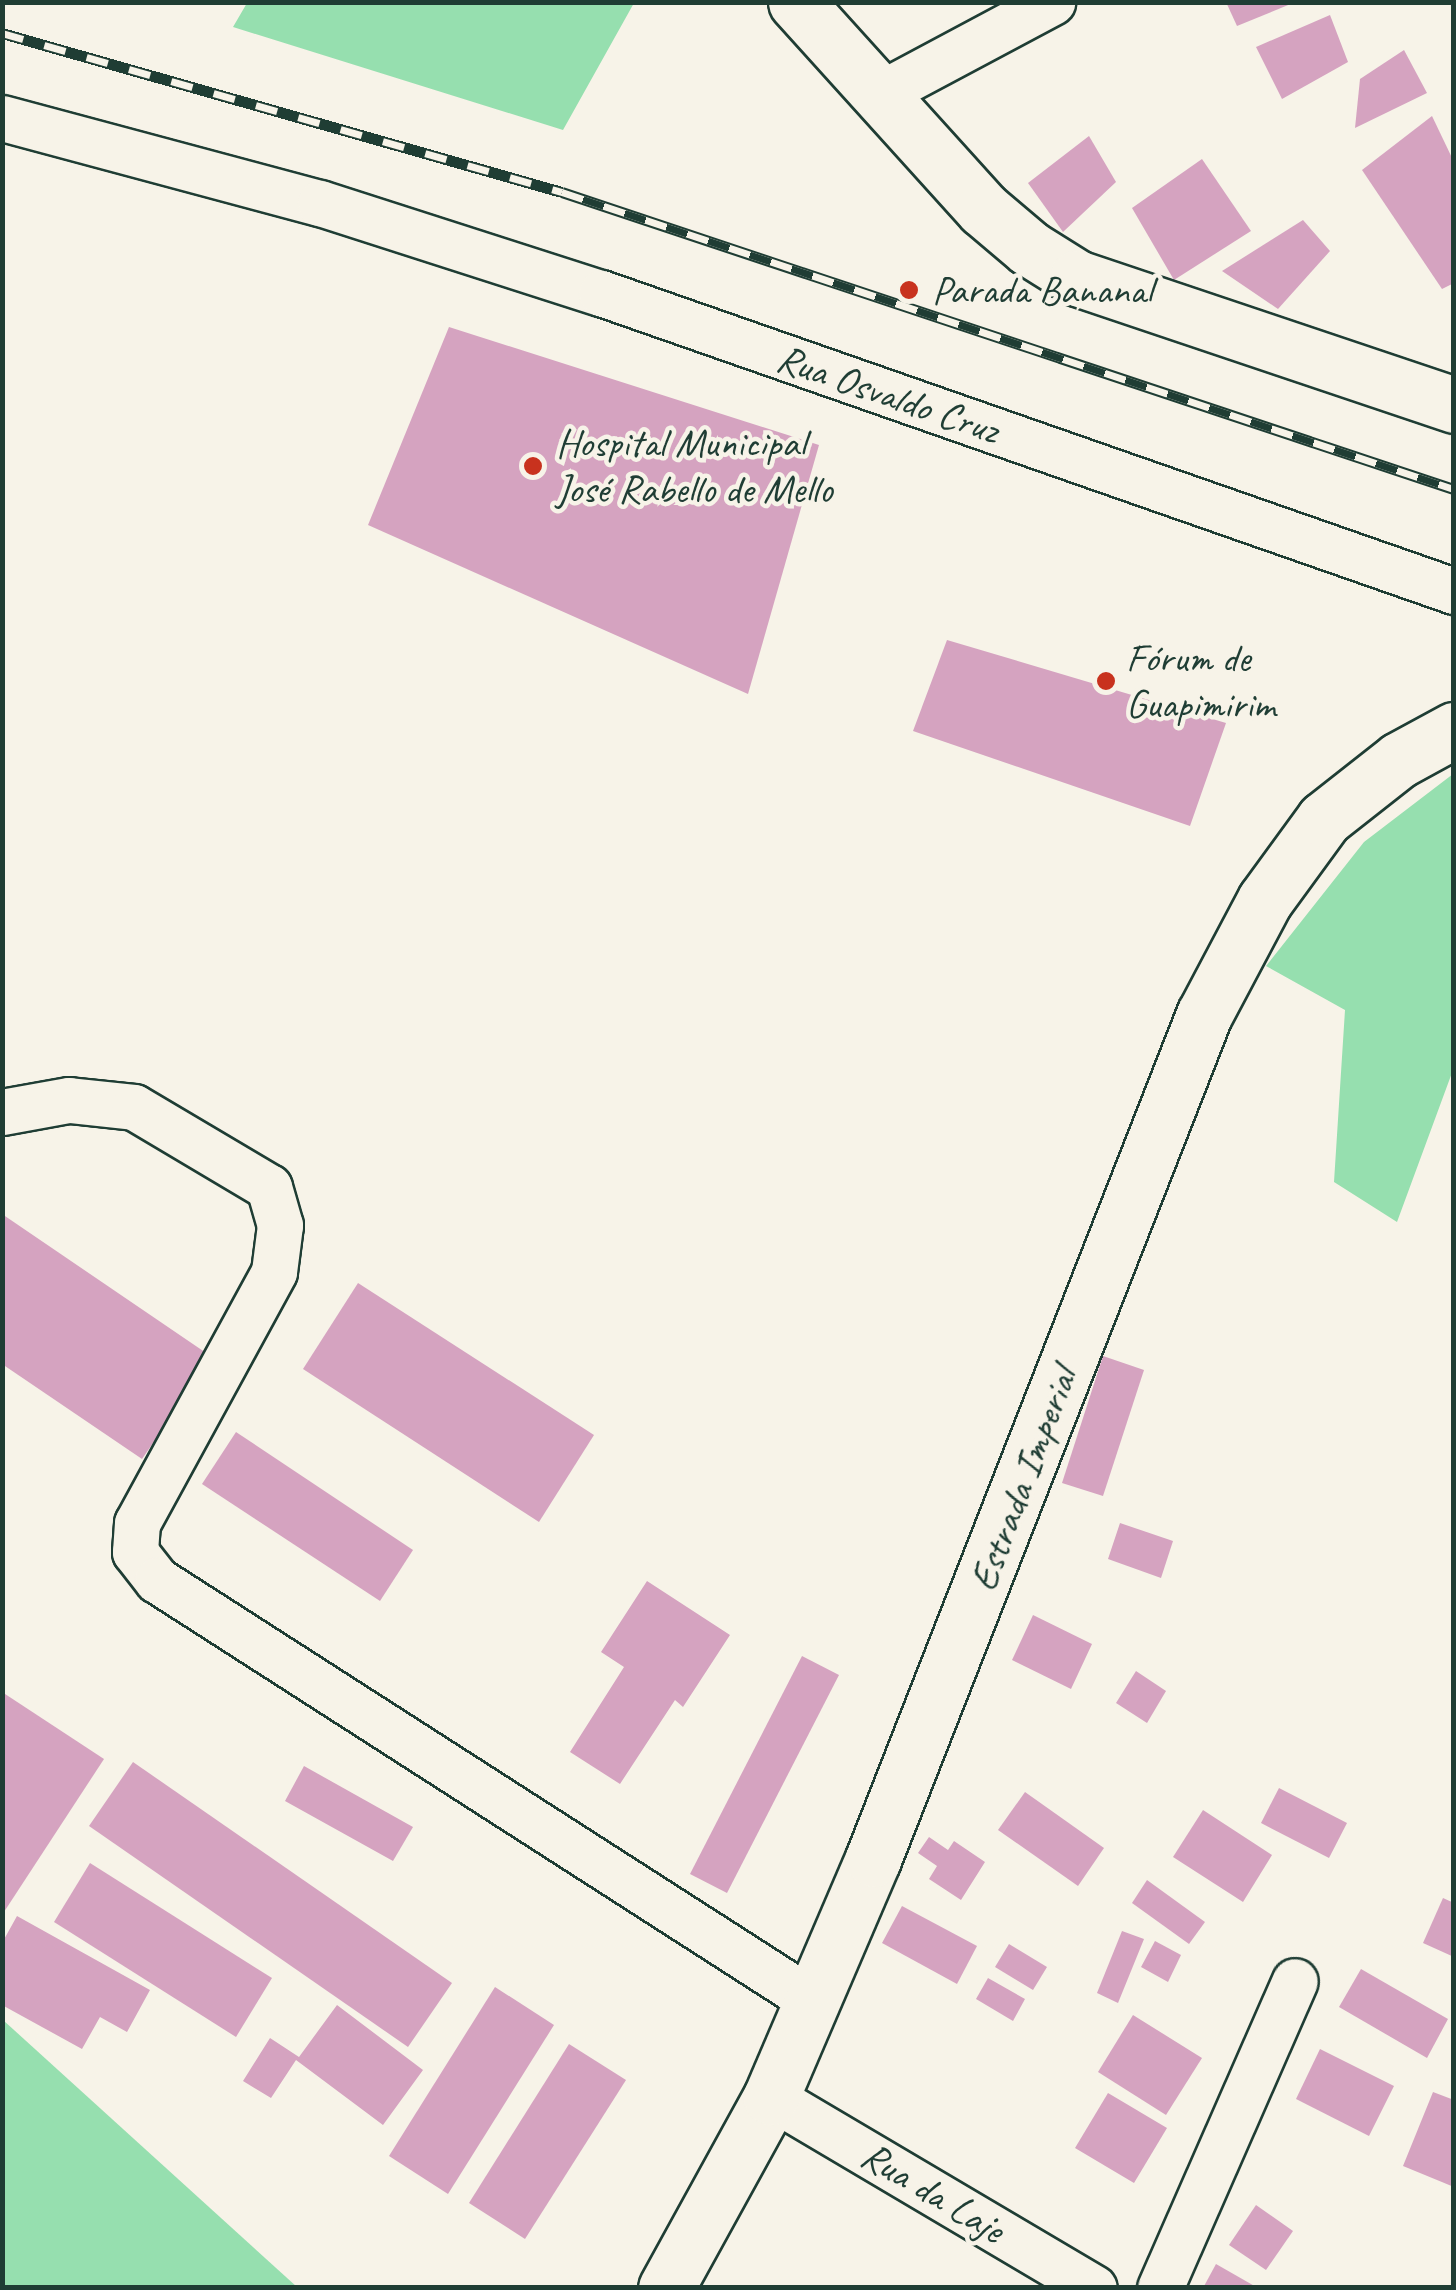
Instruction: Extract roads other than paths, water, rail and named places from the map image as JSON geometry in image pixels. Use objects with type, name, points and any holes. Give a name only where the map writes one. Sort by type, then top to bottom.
[{"type":"street","points":[[796,2],[876,96],[983,209],[1078,278],[1454,405]]},
{"type":"street","points":[[876,96],[1052,2]]},
{"type":"street","name":"Rua Osvaldo Cruz","points":[[2,118],[320,204],[600,293],[1454,591]]},
{"type":"street","name":"Estrada Imperial","points":[[666,2288],[771,2097],[808,1998],[873,1859],[1204,1015],[1264,900],[1324,819],[1399,760],[1454,730]]},
{"type":"street","points":[[2,1112],[69,1100],[134,1107],[269,1187],[280,1225],[274,1272],[137,1523],[135,1552],[157,1580],[808,1998]]},
{"type":"street","points":[[1160,2288],[1296,1982]]},
{"type":"street","name":"Rua da Laje","points":[[771,2097],[1094,2288]]},
{"type":"railway","points":[[2,33],[562,192],[1454,489]]},
{"type":"place","name":"Parada Bananal","points":[[909,290]]},
{"type":"place","name":"Hospital Municipal José Rabello de Mello","points":[[533,466]]},
{"type":"place","name":"Fórum de Guapimirim","points":[[1106,681]]}]
